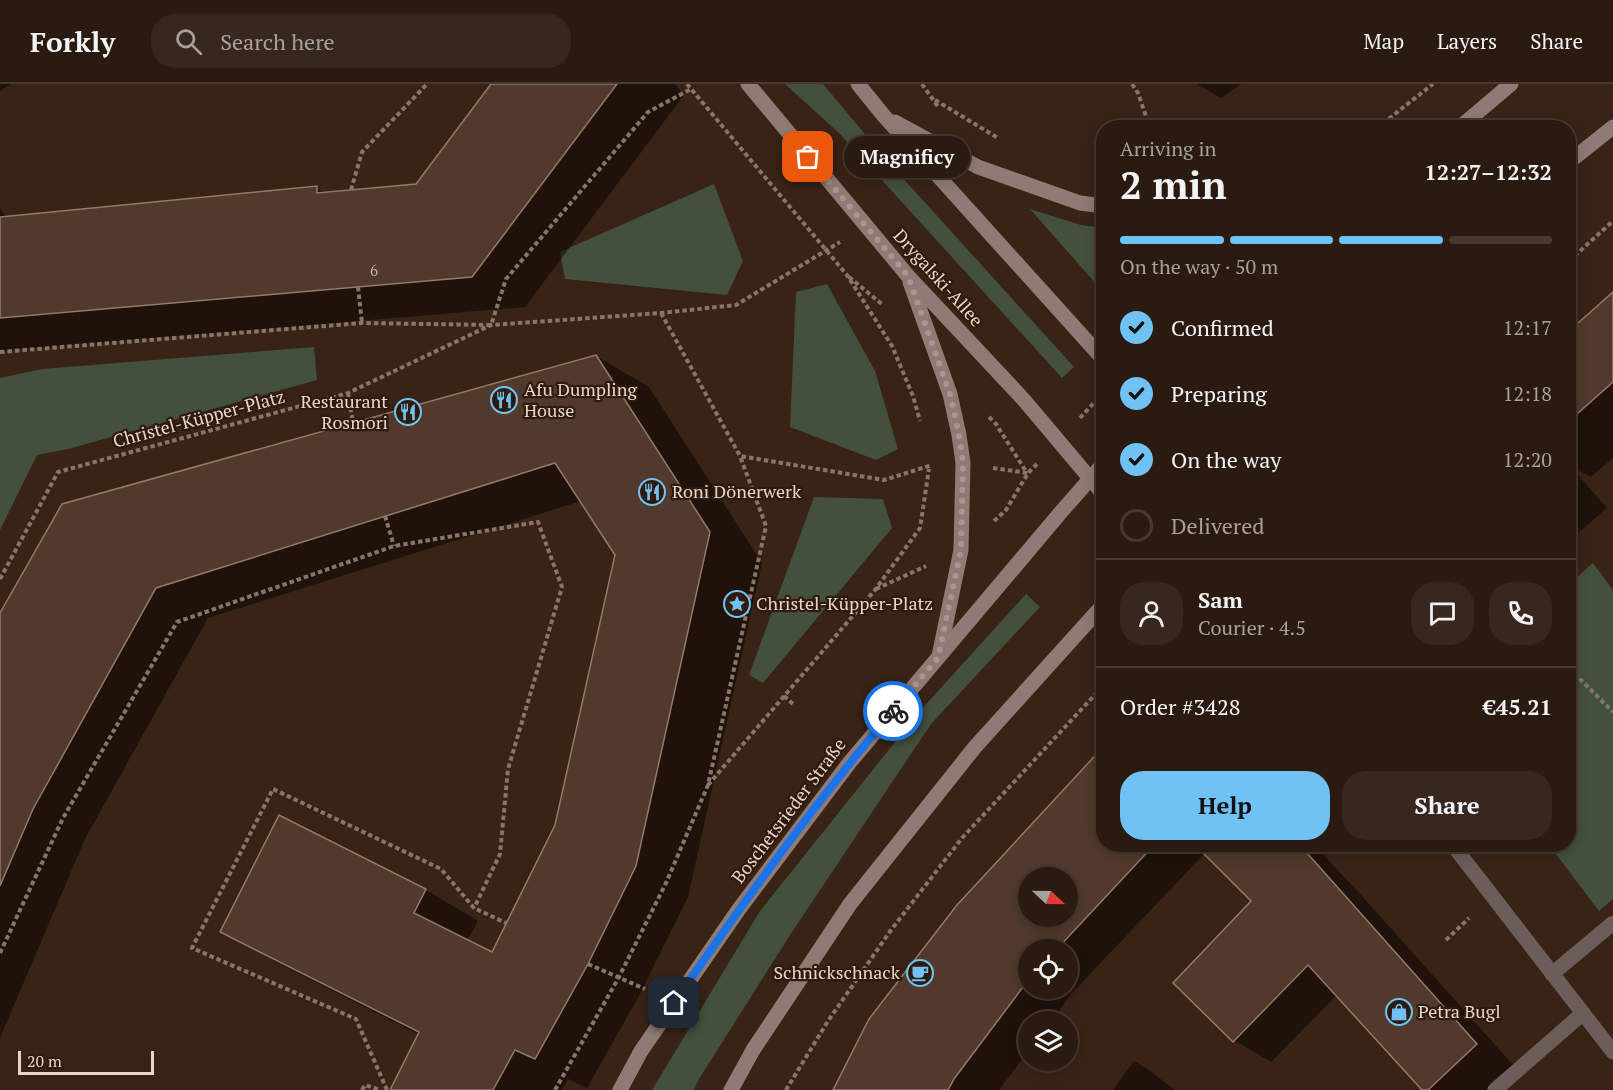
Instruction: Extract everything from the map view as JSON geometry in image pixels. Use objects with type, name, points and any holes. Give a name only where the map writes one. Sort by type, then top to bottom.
[{"type":"main road","name":"Drygalski-Allee","points":[[748,84],[908,276],[1024,400],[1096,485]]},
{"type":"main road","points":[[858,84],[884,116],[1096,351]]},
{"type":"main road","points":[[1469,120],[1512,84]]},
{"type":"main road","points":[[884,116],[978,167],[1080,203],[1096,205]]},
{"type":"main road","points":[[1576,156],[1613,127]]},
{"type":"main road","points":[[908,276],[950,394],[963,463],[961,550],[938,658]]},
{"type":"main road","name":"Boschetsrieder Straße","points":[[620,1090],[641,1051],[739,909],[843,771],[1096,472]]},
{"type":"main road","points":[[731,1090],[753,1050],[850,904],[975,747],[1096,613]]},
{"type":"street","points":[[1458,852],[1613,1052]]},
{"type":"street","points":[[1552,974],[1613,923]]},
{"type":"street","points":[[1495,1090],[1583,1013]]},
{"type":"path","points":[[351,190],[362,152],[427,84]]},
{"type":"path","points":[[687,84],[847,275],[892,346],[913,396],[921,423]]},
{"type":"path","points":[[922,84],[934,99]]},
{"type":"path","points":[[1132,84],[1138,93],[1147,120]]},
{"type":"path","points":[[1386,120],[1433,84]]},
{"type":"path","points":[[491,325],[506,279],[648,112],[691,89]]},
{"type":"path","points":[[1576,255],[1613,221]]},
{"type":"path","name":"Christel-Küpper-Platz","points":[[0,352],[363,323],[491,325],[661,313],[736,305],[866,226]]},
{"type":"path","points":[[1590,233],[1595,238]]},
{"type":"path","points":[[358,287],[363,323]]},
{"type":"path","points":[[555,1090],[619,977],[666,883],[708,785],[766,526],[740,456],[661,313]]},
{"type":"path","name":"Christel-Küpper-Platz","points":[[0,579],[58,472],[348,393],[491,325]]},
{"type":"path","points":[[348,393],[353,423]]},
{"type":"path","points":[[708,785],[875,590],[920,528],[929,466],[884,480],[740,456]]},
{"type":"path","points":[[385,516],[394,546]]},
{"type":"path","points":[[0,952],[63,818],[177,622],[394,546],[538,522],[562,587],[508,769],[500,854],[474,908]]},
{"type":"path","points":[[1576,675],[1613,712]]},
{"type":"path","points":[[786,1090],[828,1021],[891,930],[962,838],[1096,694]]},
{"type":"path","points":[[784,696],[795,706]]},
{"type":"path","points":[[387,1090],[356,1019],[192,948],[273,789],[441,869],[474,908],[506,923]]},
{"type":"path","points":[[1446,940],[1472,916]]},
{"type":"path","points":[[588,964],[674,1003]]},
{"type":"path","points":[[362,1090],[365,1085],[380,1090]]},
{"type":"green space","points":[[785,84],[823,84],[891,165],[1074,367],[1062,378],[839,133]]},
{"type":"green space","points":[[714,184],[743,261],[727,295],[565,279],[560,252]]},
{"type":"green space","points":[[1030,209],[1081,225],[1096,227],[1096,284]]},
{"type":"green space","points":[[827,284],[875,371],[898,449],[876,460],[790,427],[796,292]]},
{"type":"green space","points":[[314,347],[317,380],[68,449],[37,455],[0,530],[0,378],[42,369]]},
{"type":"green space","points":[[814,497],[883,499],[892,528],[763,683],[749,675]]},
{"type":"green space","points":[[1593,563],[1613,590],[1613,899],[1599,911],[1554,852],[1576,852],[1576,578]]},
{"type":"green space","points":[[1026,594],[1040,607],[931,724],[790,935],[694,1090],[652,1090],[760,911],[919,712]]},
{"type":"building","points":[[491,84],[617,84],[472,277],[0,318],[0,217],[317,186],[317,193],[416,184]]},
{"type":"building","points":[[1613,292],[1613,382],[1576,415],[1576,325]]},
{"type":"building","points":[[596,355],[710,532],[636,866],[588,964],[535,1059],[515,1050],[493,1090],[390,1090],[419,1032],[220,932],[279,815],[426,889],[414,913],[492,952],[555,825],[615,555],[555,463],[156,588],[33,809],[0,886],[0,613],[62,504]]},
{"type":"building","points":[[1096,755],[1096,852],[1148,852],[1078,926],[1078,867],[1018,867],[1018,927],[1077,927],[1066,939],[1018,939],[1018,994],[948,1090],[833,1090],[869,1019],[957,905]]},
{"type":"building","points":[[1202,852],[1306,852],[1477,1044],[1428,1090],[1422,1090],[1308,965],[1233,1042],[1173,983],[1251,901]]},
{"type":"way so far","points":[[808,157],[908,276],[950,394],[959,435],[963,463],[961,550],[938,658],[893,711]]},
{"type":"place","name":"Magnificy","points":[[808,157]]},
{"type":"place","name":"Afu Dumpling House","points":[[504,400]]},
{"type":"place","name":"Restaurant Rosmori","points":[[408,412]]},
{"type":"place","name":"Roni Dönerwerk","points":[[652,492]]},
{"type":"place","name":"Christel-Küpper-Platz","points":[[737,604]]},
{"type":"place","name":"Schnickschnack","points":[[920,973]]},
{"type":"place","name":"Petra Bugl","points":[[1399,1012]]},
{"type":"route","points":[[674,1003],[739,909],[850,762],[893,711]]}]
